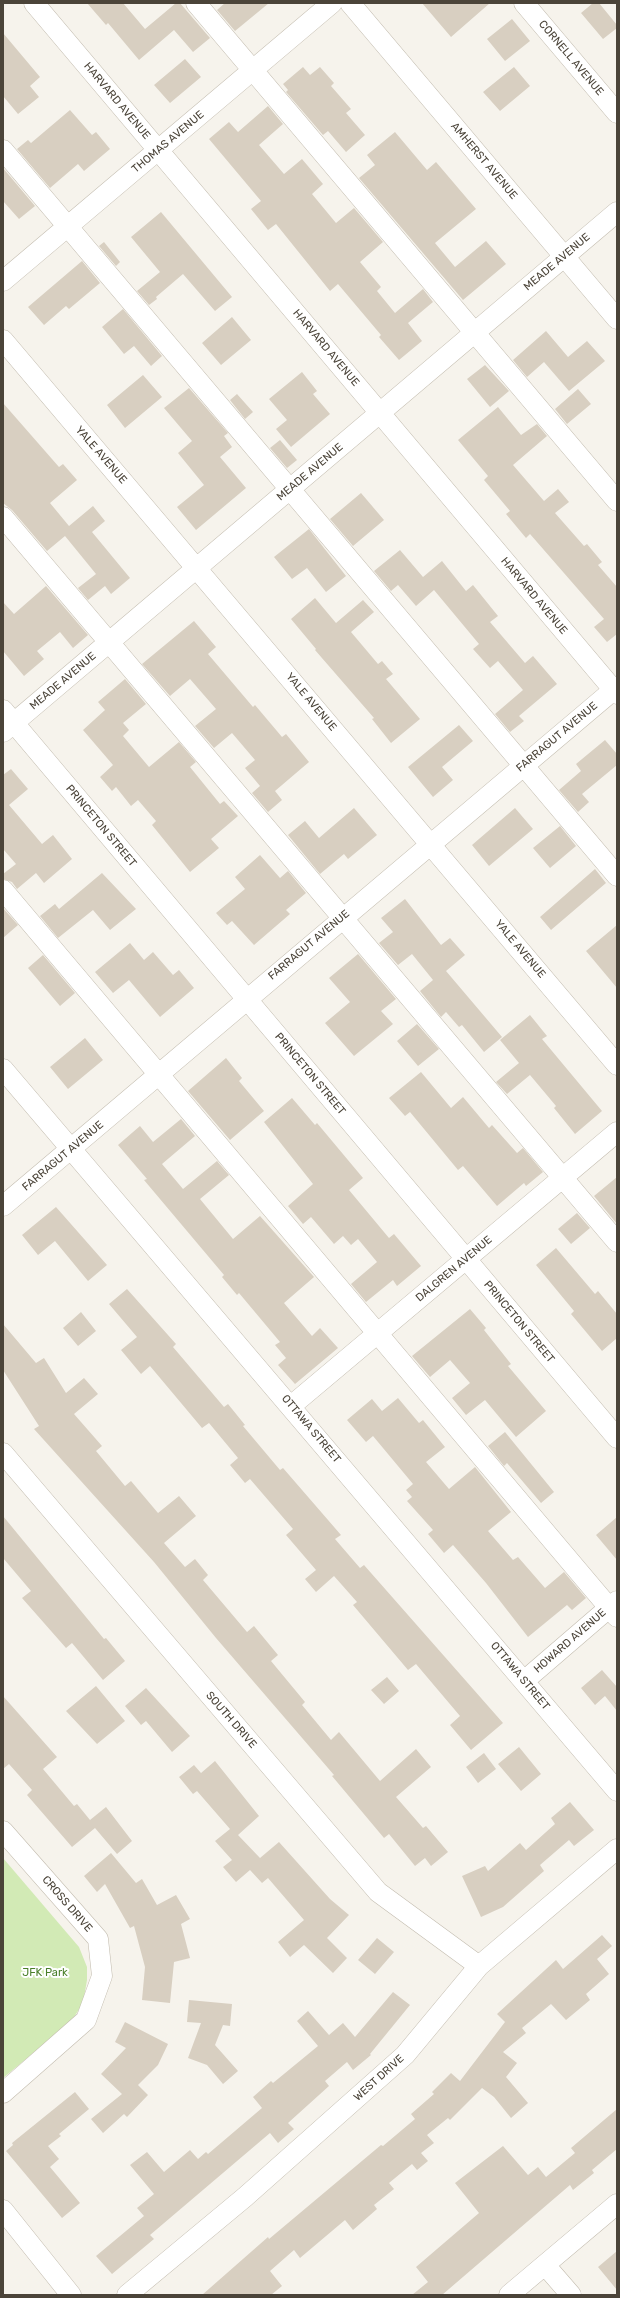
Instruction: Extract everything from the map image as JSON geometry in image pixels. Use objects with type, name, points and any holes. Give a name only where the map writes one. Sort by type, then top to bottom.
[{"type":"street","name":"HARVARD AVENUE","points":[[34,3],[616,690]]},
{"type":"street","points":[[196,3],[617,501]]},
{"type":"street","name":"THOMAS AVENUE","points":[[3,281],[332,3]]},
{"type":"street","name":"AMHERST AVENUE","points":[[350,3],[617,319]]},
{"type":"street","name":"CORNELL AVENUE","points":[[524,3],[617,113]]},
{"type":"street","points":[[3,150],[617,876]]},
{"type":"street","name":"MEADE AVENUE","points":[[7,722],[109,641],[617,212]]},
{"type":"street","name":"YALE AVENUE","points":[[3,340],[197,567],[617,1065]]},
{"type":"street","points":[[3,517],[617,1242]]},
{"type":"street","name":"FARRAGUT AVENUE","points":[[3,1206],[430,843],[616,690]]},
{"type":"street","name":"PRINCETON STREET","points":[[7,722],[246,998],[617,1438]]},
{"type":"street","points":[[3,890],[378,1334],[614,1608]]},
{"type":"street","name":"OTTAWA STREET","points":[[3,1069],[617,1791]]},
{"type":"street","name":"DALGREN AVENUE","points":[[291,1406],[617,1132]]},
{"type":"street","name":"SOUTH DRIVE","points":[[3,1453],[378,1892],[479,1966]]},
{"type":"street","name":"HOWARD AVENUE","points":[[524,1681],[614,1608]]},
{"type":"street","name":"CROSS DRIVE","points":[[3,1831],[98,1939],[102,1976],[86,2020],[3,2092]]},
{"type":"street","name":"WEST DRIVE","points":[[127,2295],[245,2197],[405,2055],[479,1966],[617,1849]]},
{"type":"street","points":[[509,2295],[617,2204]]},
{"type":"street","points":[[3,2210],[71,2295]]},
{"type":"street","points":[[545,2265],[571,2295]]},
{"type":"green space","name":"JFK Park","points":[[3,1858],[79,1947],[87,1967],[87,1980],[83,2003],[71,2022],[3,2078]]},
{"type":"building","points":[[87,3],[123,3],[145,29],[176,3],[180,3],[210,38],[193,52],[174,30],[139,60],[108,23],[106,25]]},
{"type":"building","points":[[225,3],[269,3],[235,31],[217,10]]},
{"type":"building","points":[[422,3],[490,3],[451,37]]},
{"type":"building","points":[[593,3],[599,3],[617,25],[617,28],[603,39],[581,13]]},
{"type":"building","points":[[512,19],[530,41],[505,61],[487,39]]},
{"type":"building","points":[[3,33],[40,77],[30,86],[39,97],[18,114],[3,96]]},
{"type":"building","points":[[185,59],[201,77],[170,103],[154,85]]},
{"type":"building","points":[[303,67],[310,75],[320,67],[334,83],[331,86],[351,109],[346,113],[365,135],[346,152],[328,131],[323,135],[286,92],[288,90],[283,84]]},
{"type":"building","points":[[514,67],[530,86],[500,111],[483,92]]},
{"type":"building","points":[[268,106],[283,124],[259,145],[284,174],[302,159],[323,184],[312,194],[336,223],[354,208],[383,242],[360,262],[381,287],[377,291],[395,313],[423,289],[433,302],[408,323],[422,341],[399,360],[379,337],[381,335],[338,284],[330,291],[276,224],[268,230],[251,209],[261,201],[209,139],[229,122],[238,132]]},
{"type":"building","points":[[70,110],[92,135],[96,132],[110,149],[84,171],[78,164],[50,188],[17,149],[28,140],[31,143]]},
{"type":"building","points":[[395,132],[427,170],[436,162],[476,209],[435,243],[455,267],[486,241],[506,264],[463,300],[359,178],[375,165],[367,155]]},
{"type":"building","points":[[3,168],[35,206],[19,219],[3,201]]},
{"type":"building","points":[[161,212],[232,297],[215,311],[183,274],[149,305],[137,291],[160,272],[131,237]]},
{"type":"building","points":[[104,242],[120,262],[116,266],[99,246]]},
{"type":"building","points":[[82,261],[100,283],[69,309],[66,306],[44,325],[28,307]]},
{"type":"building","points":[[123,309],[162,356],[151,366],[134,346],[124,354],[102,327]]},
{"type":"building","points":[[232,317],[251,340],[221,365],[202,343]]},
{"type":"building","points":[[546,331],[568,357],[587,341],[605,361],[569,391],[544,362],[527,377],[513,360]]},
{"type":"building","points":[[485,365],[509,391],[490,407],[467,379]]},
{"type":"building","points":[[302,372],[317,391],[313,394],[330,414],[291,447],[276,429],[287,420],[269,399]]},
{"type":"building","points":[[143,375],[162,397],[125,428],[107,405]]},
{"type":"building","points":[[189,388],[228,433],[224,436],[232,447],[220,457],[246,488],[196,530],[177,507],[204,485],[178,453],[192,441],[164,408]]},
{"type":"building","points":[[578,389],[591,404],[567,424],[555,409]]},
{"type":"building","points":[[237,394],[253,412],[245,419],[230,400]]},
{"type":"building","points":[[3,403],[59,467],[63,464],[77,480],[50,503],[69,526],[93,506],[105,521],[92,532],[130,578],[111,594],[105,586],[88,600],[78,588],[96,574],[65,536],[47,551],[12,510],[3,503]]},
{"type":"building","points":[[498,407],[521,435],[537,424],[547,436],[513,465],[544,501],[558,489],[569,502],[555,513],[584,546],[587,544],[602,562],[598,565],[617,587],[617,634],[607,642],[594,627],[604,619],[530,534],[526,538],[506,514],[510,511],[484,480],[488,476],[458,440]]},
{"type":"building","points":[[280,440],[297,460],[287,468],[270,448]]},
{"type":"building","points":[[361,493],[384,520],[353,546],[330,519]]},
{"type":"building","points":[[309,529],[346,576],[326,592],[307,568],[292,579],[274,557]]},
{"type":"building","points":[[400,550],[423,577],[442,561],[466,591],[473,585],[498,616],[490,622],[525,663],[533,656],[557,684],[519,716],[524,721],[510,732],[495,714],[523,690],[498,661],[490,668],[473,649],[479,644],[434,590],[416,606],[398,585],[391,591],[374,571]]},
{"type":"building","points":[[46,586],[88,635],[73,648],[60,632],[37,651],[44,659],[24,676],[3,651],[3,602],[14,614]]},
{"type":"building","points":[[315,598],[336,623],[363,600],[374,612],[351,632],[378,664],[382,661],[393,674],[386,679],[420,719],[391,743],[372,719],[374,718],[315,650],[316,649],[291,619]]},
{"type":"building","points":[[194,621],[216,647],[208,654],[253,707],[255,705],[282,737],[286,734],[309,762],[275,791],[282,800],[268,812],[252,793],[260,786],[245,768],[255,760],[232,733],[214,748],[195,726],[216,709],[190,679],[170,696],[142,664]]},
{"type":"building","points":[[125,679],[146,704],[123,723],[129,730],[123,736],[149,767],[179,742],[196,762],[190,767],[220,804],[224,801],[238,816],[211,839],[219,848],[190,872],[152,825],[156,821],[138,800],[131,806],[116,787],[112,791],[100,777],[113,765],[83,730],[105,710],[98,702]]},
{"type":"building","points":[[459,725],[473,741],[442,767],[453,780],[433,797],[408,767]]},
{"type":"building","points":[[605,740],[617,754],[617,765],[582,794],[589,802],[578,812],[559,790],[581,771],[576,764]]},
{"type":"building","points":[[11,769],[28,789],[9,805],[42,844],[53,835],[72,859],[44,883],[36,873],[17,889],[12,882],[3,879],[3,874],[16,864],[3,849],[3,775]]},
{"type":"building","points":[[354,808],[377,835],[348,859],[344,854],[320,874],[288,835],[305,821],[319,838]]},
{"type":"building","points":[[515,808],[533,829],[489,866],[472,845]]},
{"type":"building","points":[[560,826],[576,846],[550,868],[533,848]]},
{"type":"building","points":[[260,855],[280,878],[288,871],[306,893],[286,910],[290,914],[254,945],[232,921],[227,925],[216,913],[245,889],[235,877]]},
{"type":"building","points":[[595,869],[606,883],[551,930],[540,917]]},
{"type":"building","points":[[102,873],[136,909],[110,930],[93,910],[58,938],[40,916],[55,904],[59,909]]},
{"type":"building","points":[[405,899],[441,945],[450,938],[465,955],[446,971],[502,1037],[484,1052],[462,1025],[459,1027],[446,1012],[441,1017],[420,991],[433,980],[412,954],[398,965],[379,943],[393,932],[381,918]]},
{"type":"building","points":[[3,908],[18,925],[3,938]]},
{"type":"building","points":[[617,925],[617,988],[586,951]]},
{"type":"building","points":[[130,943],[144,960],[153,952],[173,975],[179,970],[194,988],[160,1017],[129,980],[113,993],[95,972]]},
{"type":"building","points":[[358,954],[396,999],[381,1011],[393,1024],[354,1056],[325,1023],[350,1002],[329,978]]},
{"type":"building","points":[[43,955],[75,993],[60,1006],[28,968]]},
{"type":"building","points":[[530,1015],[547,1036],[542,1039],[602,1111],[575,1134],[554,1108],[556,1106],[530,1075],[507,1094],[496,1082],[519,1063],[500,1040]]},
{"type":"building","points":[[417,1024],[439,1049],[418,1066],[397,1041]]},
{"type":"building","points":[[85,1038],[103,1060],[68,1089],[50,1067]]},
{"type":"building","points":[[226,1058],[242,1078],[239,1081],[264,1111],[230,1140],[188,1091]]},
{"type":"building","points":[[421,1072],[451,1108],[463,1097],[489,1128],[492,1125],[517,1153],[523,1148],[543,1172],[526,1186],[524,1183],[497,1206],[463,1166],[458,1170],[410,1112],[405,1116],[389,1098]]},
{"type":"building","points":[[292,1098],[315,1125],[317,1123],[363,1178],[349,1190],[389,1238],[394,1234],[421,1266],[397,1286],[393,1280],[366,1302],[351,1284],[377,1262],[358,1239],[351,1245],[343,1236],[334,1244],[311,1217],[303,1224],[288,1206],[313,1184],[264,1122]]},
{"type":"building","points":[[181,1119],[195,1136],[162,1164],[183,1189],[217,1161],[229,1175],[200,1199],[233,1239],[260,1216],[314,1277],[284,1303],[312,1336],[320,1328],[338,1348],[295,1384],[278,1365],[286,1358],[275,1345],[280,1342],[239,1293],[237,1295],[222,1277],[224,1275],[144,1180],[147,1179],[118,1145],[140,1126],[153,1142]]},
{"type":"building","points":[[617,1177],[617,1224],[594,1196]]},
{"type":"building","points":[[56,1207],[107,1265],[88,1281],[55,1241],[38,1255],[22,1235]]},
{"type":"building","points":[[577,1213],[590,1228],[571,1244],[558,1229]]},
{"type":"building","points":[[556,1248],[595,1294],[598,1291],[617,1314],[617,1338],[602,1351],[571,1314],[574,1311],[536,1265]]},
{"type":"building","points":[[127,1289],[176,1344],[173,1347],[224,1407],[228,1404],[245,1425],[243,1426],[280,1470],[283,1468],[341,1535],[335,1539],[360,1568],[364,1565],[503,1723],[471,1750],[450,1725],[460,1716],[416,1664],[408,1670],[353,1605],[357,1602],[334,1576],[316,1592],[305,1579],[316,1570],[286,1535],[293,1529],[250,1479],[245,1483],[230,1465],[238,1458],[209,1423],[202,1428],[150,1366],[141,1374],[121,1350],[137,1337],[109,1304]]},
{"type":"building","points":[[470,1309],[486,1328],[484,1330],[511,1364],[508,1366],[546,1411],[516,1437],[485,1400],[466,1415],[452,1398],[470,1383],[450,1360],[430,1377],[412,1356]]},
{"type":"building","points":[[81,1312],[96,1331],[78,1346],[63,1328]]},
{"type":"building","points":[[3,1324],[36,1363],[44,1358],[66,1393],[84,1378],[98,1394],[74,1414],[102,1446],[96,1451],[125,1486],[131,1481],[158,1513],[179,1496],[196,1516],[164,1543],[185,1567],[195,1559],[208,1575],[203,1580],[247,1632],[254,1626],[278,1655],[271,1661],[305,1702],[302,1705],[331,1740],[339,1732],[380,1781],[416,1749],[431,1767],[396,1797],[423,1828],[426,1826],[448,1852],[431,1866],[425,1858],[415,1866],[389,1834],[384,1838],[332,1776],[334,1775],[216,1638],[154,1562],[34,1429],[39,1426],[3,1370]]},
{"type":"building","points":[[398,1398],[419,1423],[423,1420],[445,1447],[426,1462],[449,1489],[475,1467],[511,1512],[488,1531],[513,1560],[518,1557],[545,1588],[564,1572],[586,1598],[572,1610],[567,1605],[528,1637],[486,1583],[453,1545],[444,1553],[428,1534],[433,1530],[407,1501],[412,1497],[406,1490],[413,1484],[373,1436],[366,1442],[347,1420],[372,1399],[382,1411]]},
{"type":"building","points":[[505,1432],[554,1492],[541,1503],[507,1463],[504,1466],[488,1446]]},
{"type":"building","points":[[3,1516],[104,1639],[106,1638],[125,1661],[103,1680],[72,1643],[66,1648],[22,1598],[31,1591],[3,1558]]},
{"type":"building","points":[[617,1517],[617,1560],[596,1535]]},
{"type":"building","points":[[602,1670],[617,1687],[617,1711],[605,1696],[595,1705],[581,1688]]},
{"type":"building","points":[[387,1677],[399,1691],[384,1704],[371,1690]]},
{"type":"building","points":[[96,1686],[125,1721],[97,1744],[66,1711]]},
{"type":"building","points":[[146,1688],[190,1736],[172,1752],[146,1721],[141,1725],[125,1706]]},
{"type":"building","points":[[3,1696],[57,1757],[43,1769],[74,1806],[77,1804],[90,1820],[106,1807],[132,1841],[117,1854],[95,1828],[72,1847],[27,1795],[32,1790],[9,1764],[3,1769]]},
{"type":"building","points":[[519,1747],[541,1774],[521,1791],[498,1764]]},
{"type":"building","points":[[484,1753],[496,1769],[478,1783],[466,1767]]},
{"type":"building","points":[[215,1761],[259,1816],[238,1835],[260,1858],[279,1842],[330,1899],[349,1915],[327,1938],[347,1958],[333,1973],[304,1945],[290,1957],[278,1942],[304,1920],[268,1878],[262,1883],[250,1870],[236,1882],[223,1867],[232,1860],[215,1841],[230,1829],[197,1791],[193,1794],[179,1777],[194,1765],[201,1773]]},
{"type":"building","points":[[570,1802],[594,1830],[574,1846],[569,1840],[540,1865],[544,1871],[503,1907],[481,1917],[462,1876],[485,1866],[488,1871],[520,1843],[526,1850],[555,1824],[551,1818]]},
{"type":"building","points":[[111,1853],[136,1883],[142,1879],[157,1905],[176,1895],[190,1919],[181,1924],[190,1958],[174,1962],[170,2003],[142,2000],[145,1967],[134,1926],[130,1928],[105,1884],[97,1892],[84,1876]]},
{"type":"building","points":[[602,1935],[612,1946],[597,1959],[609,1974],[586,1994],[590,2000],[566,2020],[551,2004],[522,2028],[526,2033],[503,2052],[517,2063],[506,2077],[528,2103],[511,2118],[494,2097],[482,2088],[450,2120],[448,2118],[427,2135],[434,2143],[421,2153],[428,2161],[417,2170],[412,2164],[389,2183],[394,2189],[374,2205],[377,2209],[353,2230],[345,2220],[300,2258],[294,2250],[270,2271],[282,2286],[271,2295],[202,2295],[268,2237],[269,2239],[381,2145],[383,2146],[415,2119],[411,2114],[434,2094],[432,2092],[451,2073],[460,2081],[505,2022],[497,2014],[556,1960],[563,1969]]},
{"type":"building","points":[[377,1938],[394,1952],[375,1974],[358,1960]]},
{"type":"building","points":[[393,1992],[410,2005],[370,2054],[371,2055],[353,2070],[347,2062],[325,2081],[329,2086],[288,2123],[294,2129],[278,2143],[270,2133],[150,2235],[154,2239],[112,2274],[96,2256],[144,2216],[137,2208],[154,2194],[130,2165],[147,2152],[164,2172],[190,2150],[198,2159],[206,2152],[208,2154],[262,2108],[253,2097],[271,2081],[273,2083],[318,2046],[297,2021],[308,2011],[329,2035],[343,2023],[355,2037]]},
{"type":"building","points":[[189,2000],[232,2004],[230,2026],[223,2025],[215,2045],[238,2071],[223,2084],[207,2065],[188,2058],[201,2023],[187,2022]]},
{"type":"building","points":[[125,2022],[168,2044],[158,2065],[138,2085],[148,2095],[127,2117],[124,2114],[103,2133],[91,2119],[122,2094],[101,2074],[126,2048],[115,2042]]},
{"type":"building","points":[[75,2092],[89,2109],[59,2134],[61,2136],[48,2146],[59,2159],[50,2167],[80,2203],[62,2218],[6,2151],[13,2145],[12,2143]]},
{"type":"building","points":[[617,2109],[617,2149],[592,2170],[594,2173],[573,2190],[570,2185],[442,2295],[412,2295],[428,2282],[416,2267],[479,2213],[455,2183],[503,2146],[528,2175],[538,2167],[546,2177],[575,2153],[571,2148]]},
{"type":"building","points":[[617,2251],[617,2290],[598,2267]]}]
